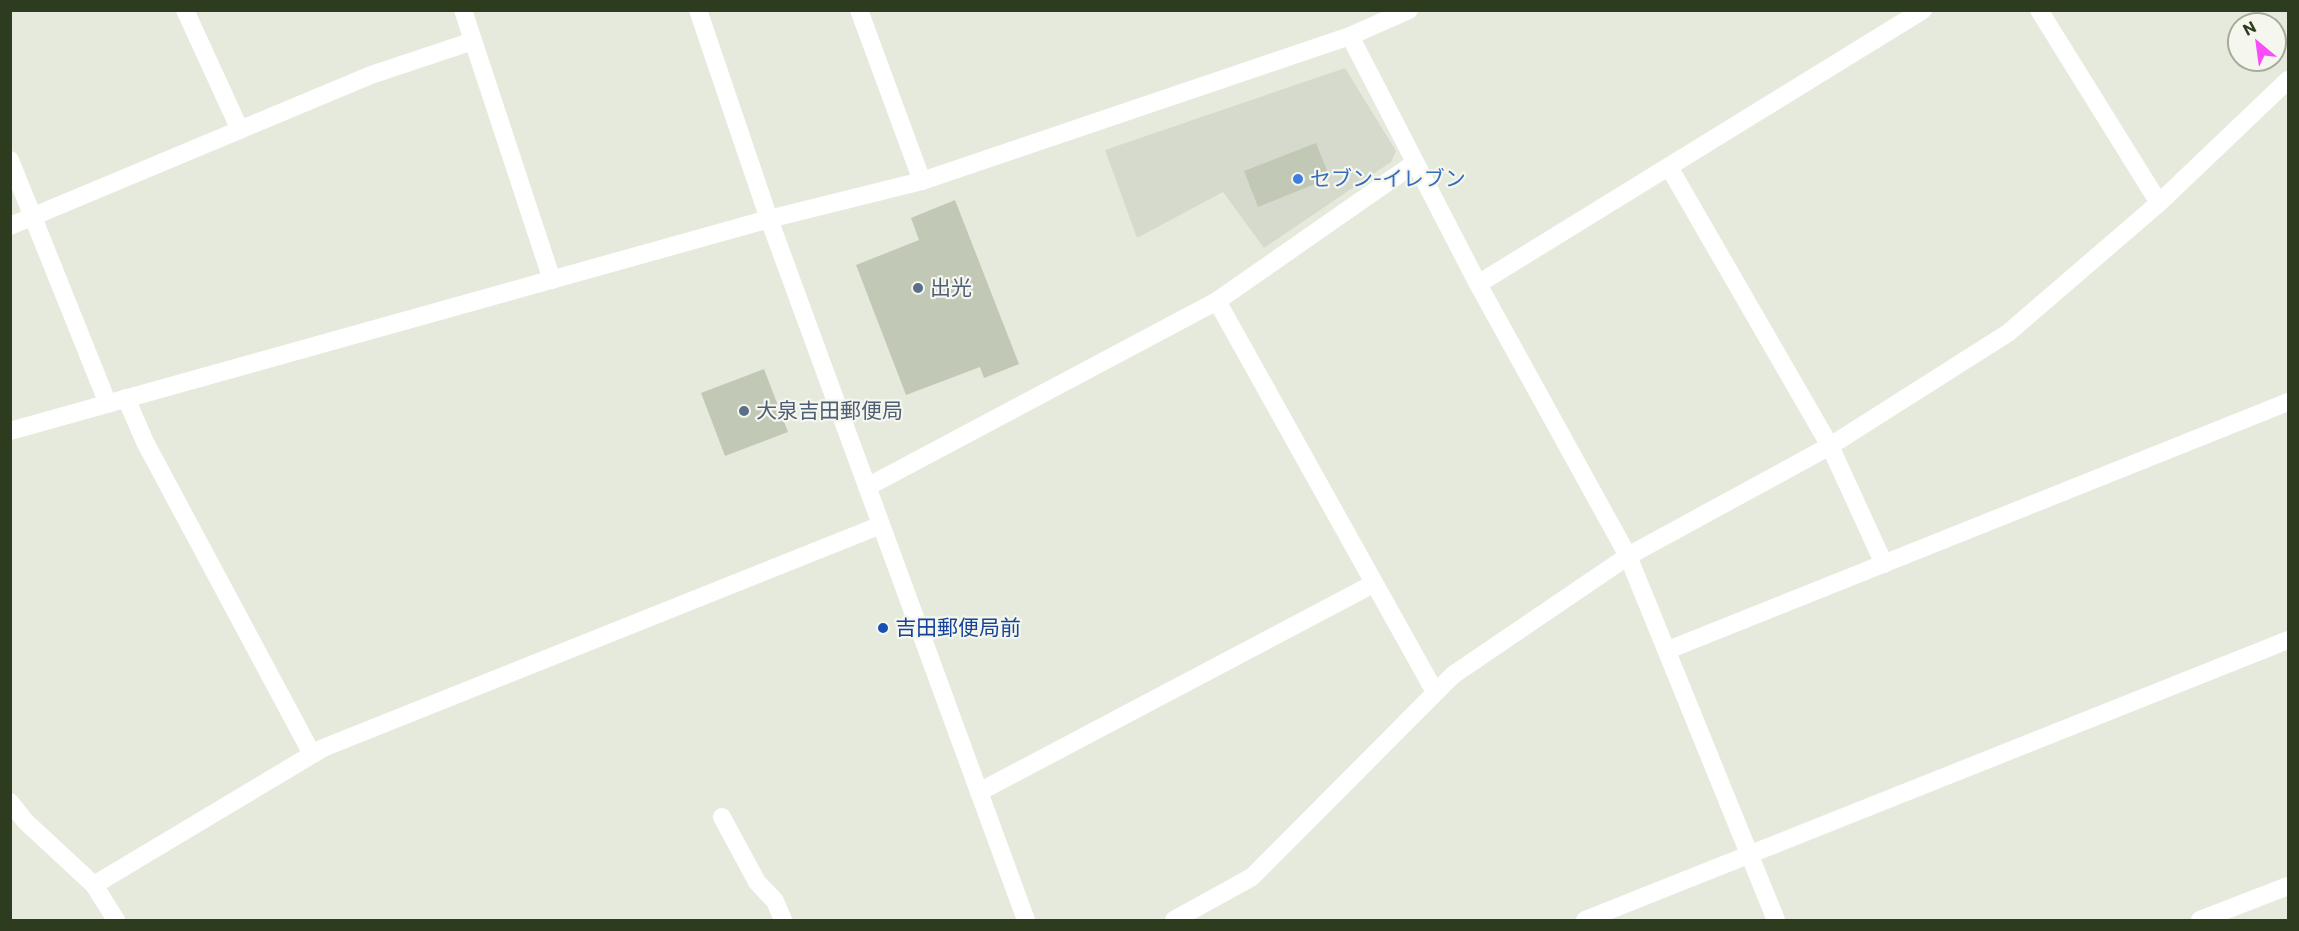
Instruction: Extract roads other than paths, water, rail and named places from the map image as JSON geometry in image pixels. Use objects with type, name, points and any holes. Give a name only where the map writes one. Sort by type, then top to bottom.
[{"type":"street","points":[[185,10],[240,130]]},
{"type":"street","points":[[463,10],[552,280]]},
{"type":"street","points":[[698,10],[769,219],[1026,921]]},
{"type":"street","points":[[859,10],[922,181]]},
{"type":"street","points":[[10,431],[769,219],[922,181],[1350,36],[1409,10]]},
{"type":"street","points":[[1478,284],[1923,10]]},
{"type":"street","points":[[2039,10],[2159,202]]},
{"type":"street","points":[[1350,36],[1478,284],[1628,556],[1751,854],[1776,921]]},
{"type":"street","points":[[10,226],[371,75],[473,41]]},
{"type":"street","points":[[1174,921],[1252,877],[1453,675],[1628,556],[1830,446],[2008,333],[2159,202],[2289,80]]},
{"type":"street","points":[[10,160],[108,404]]},
{"type":"street","points":[[867,488],[1217,301],[1415,163]]},
{"type":"street","points":[[1669,167],[1830,446],[1884,564]]},
{"type":"street","points":[[1217,301],[1435,692]]},
{"type":"street","points":[[126,398],[145,442],[312,754]]},
{"type":"street","points":[[1668,650],[2289,402]]},
{"type":"street","points":[[94,885],[312,754],[881,525]]},
{"type":"street","points":[[979,792],[1373,584]]},
{"type":"street","points":[[1585,921],[2289,640]]},
{"type":"street","points":[[10,802],[18,825],[94,885],[116,921]]},
{"type":"street","points":[[722,817],[757,882],[775,901],[783,921]]},
{"type":"street","points":[[2200,921],[2289,885]]},
{"type":"place","name":"セブン-イレブン","points":[[1298,179]]},
{"type":"place","name":"出光","points":[[918,288]]},
{"type":"place","name":"大泉吉田郵便局","points":[[744,411]]},
{"type":"place","name":"吉田郵便局前","points":[[883,628]]}]
